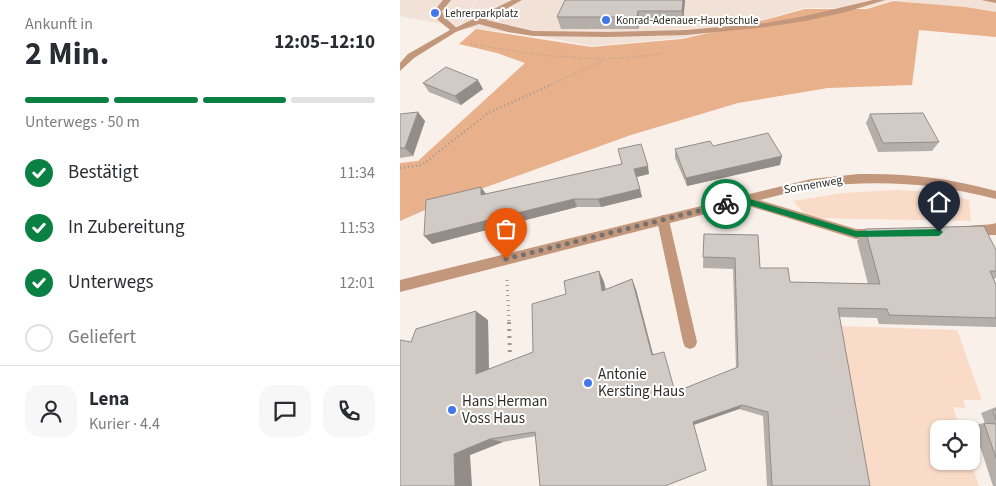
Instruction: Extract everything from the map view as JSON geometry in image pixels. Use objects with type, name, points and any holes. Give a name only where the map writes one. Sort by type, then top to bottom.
[{"type":"street","points":[[446,0],[438,11],[441,18],[455,30]]},
{"type":"street","points":[[400,68],[411,56],[455,30],[480,21],[518,0]]},
{"type":"street","points":[[480,21],[513,31],[673,35],[788,21],[881,0]]},
{"type":"street","points":[[985,0],[996,1]]},
{"type":"street","name":"Sonnenweg","points":[[400,286],[811,183],[866,177],[935,180],[996,195]]},
{"type":"street","points":[[743,200],[856,234],[892,233]]},
{"type":"street","points":[[663,220],[690,342]]},
{"type":"street","points":[[954,232],[996,230],[996,228]]},
{"type":"path","points":[[400,168],[422,165],[488,113],[603,60]]},
{"type":"path","points":[[506,259],[510,357]]},
{"type":"shaded area","points":[[400,0],[476,0],[458,27],[400,16]]},
{"type":"shaded area","name":"Konrad-Adenauer-Hauptschule","points":[[477,0],[892,0],[867,8],[804,8],[756,22],[682,38],[591,46],[533,35],[459,27]]},
{"type":"shaded area","points":[[892,0],[996,0],[996,12]]},
{"type":"shaded area","points":[[893,1],[965,7],[996,12],[996,37],[919,30],[912,85],[828,88],[738,103],[631,135],[434,206],[400,221],[400,163],[418,161],[525,63],[497,53],[459,44],[476,29],[591,47],[682,39],[805,9],[867,9]]},
{"type":"shaded area","points":[[895,190],[938,192],[969,200],[971,221],[813,218],[802,211],[793,201],[842,193]]},
{"type":"shaded area","points":[[840,326],[957,330],[982,400],[963,400],[966,408],[953,407],[957,420],[930,420],[930,470],[974,470],[979,486],[869,486]]},
{"type":"building","points":[[565,0],[683,0],[682,11],[638,11],[637,17],[557,17]]},
{"type":"building","points":[[446,67],[478,80],[455,96],[423,83]]},
{"type":"building","points":[[418,112],[405,148],[400,148],[400,114]]},
{"type":"building","points":[[923,113],[939,142],[883,143],[870,114]]},
{"type":"building","points":[[768,133],[782,156],[686,178],[675,149],[710,141],[713,146]]},
{"type":"building","points":[[641,144],[648,166],[634,169],[640,189],[598,199],[574,199],[424,236],[426,200],[481,187],[481,195],[622,164],[618,149]]},
{"type":"building","points":[[984,226],[996,250],[996,271],[990,271],[996,285],[996,318],[889,315],[887,309],[838,308],[870,486],[772,486],[768,412],[742,405],[693,422],[706,470],[665,486],[540,486],[535,432],[490,439],[454,454],[455,486],[400,486],[400,340],[411,342],[416,329],[476,311],[476,374],[533,352],[532,304],[566,294],[564,281],[599,271],[602,291],[632,279],[652,355],[664,352],[675,392],[738,367],[735,258],[703,257],[704,234],[758,235],[760,268],[788,268],[790,282],[880,284],[865,229]]},
{"type":"building","points":[[996,409],[996,420],[993,411]]},
{"type":"building","points":[[984,423],[996,424],[996,458]]},
{"type":"way so far","points":[[506,259],[726,204]]},
{"type":"place","name":"Lehrerparkplatz","points":[[435,13]]},
{"type":"place","name":"Konrad-Adenauer-Hauptschule","points":[[606,20]]},
{"type":"place","name":"Antonie Kersting Haus","points":[[588,383]]},
{"type":"place","name":"Hans Herman Voss Haus","points":[[452,410]]},
{"type":"route","points":[[726,204],[743,200],[856,234],[939,232]]}]
